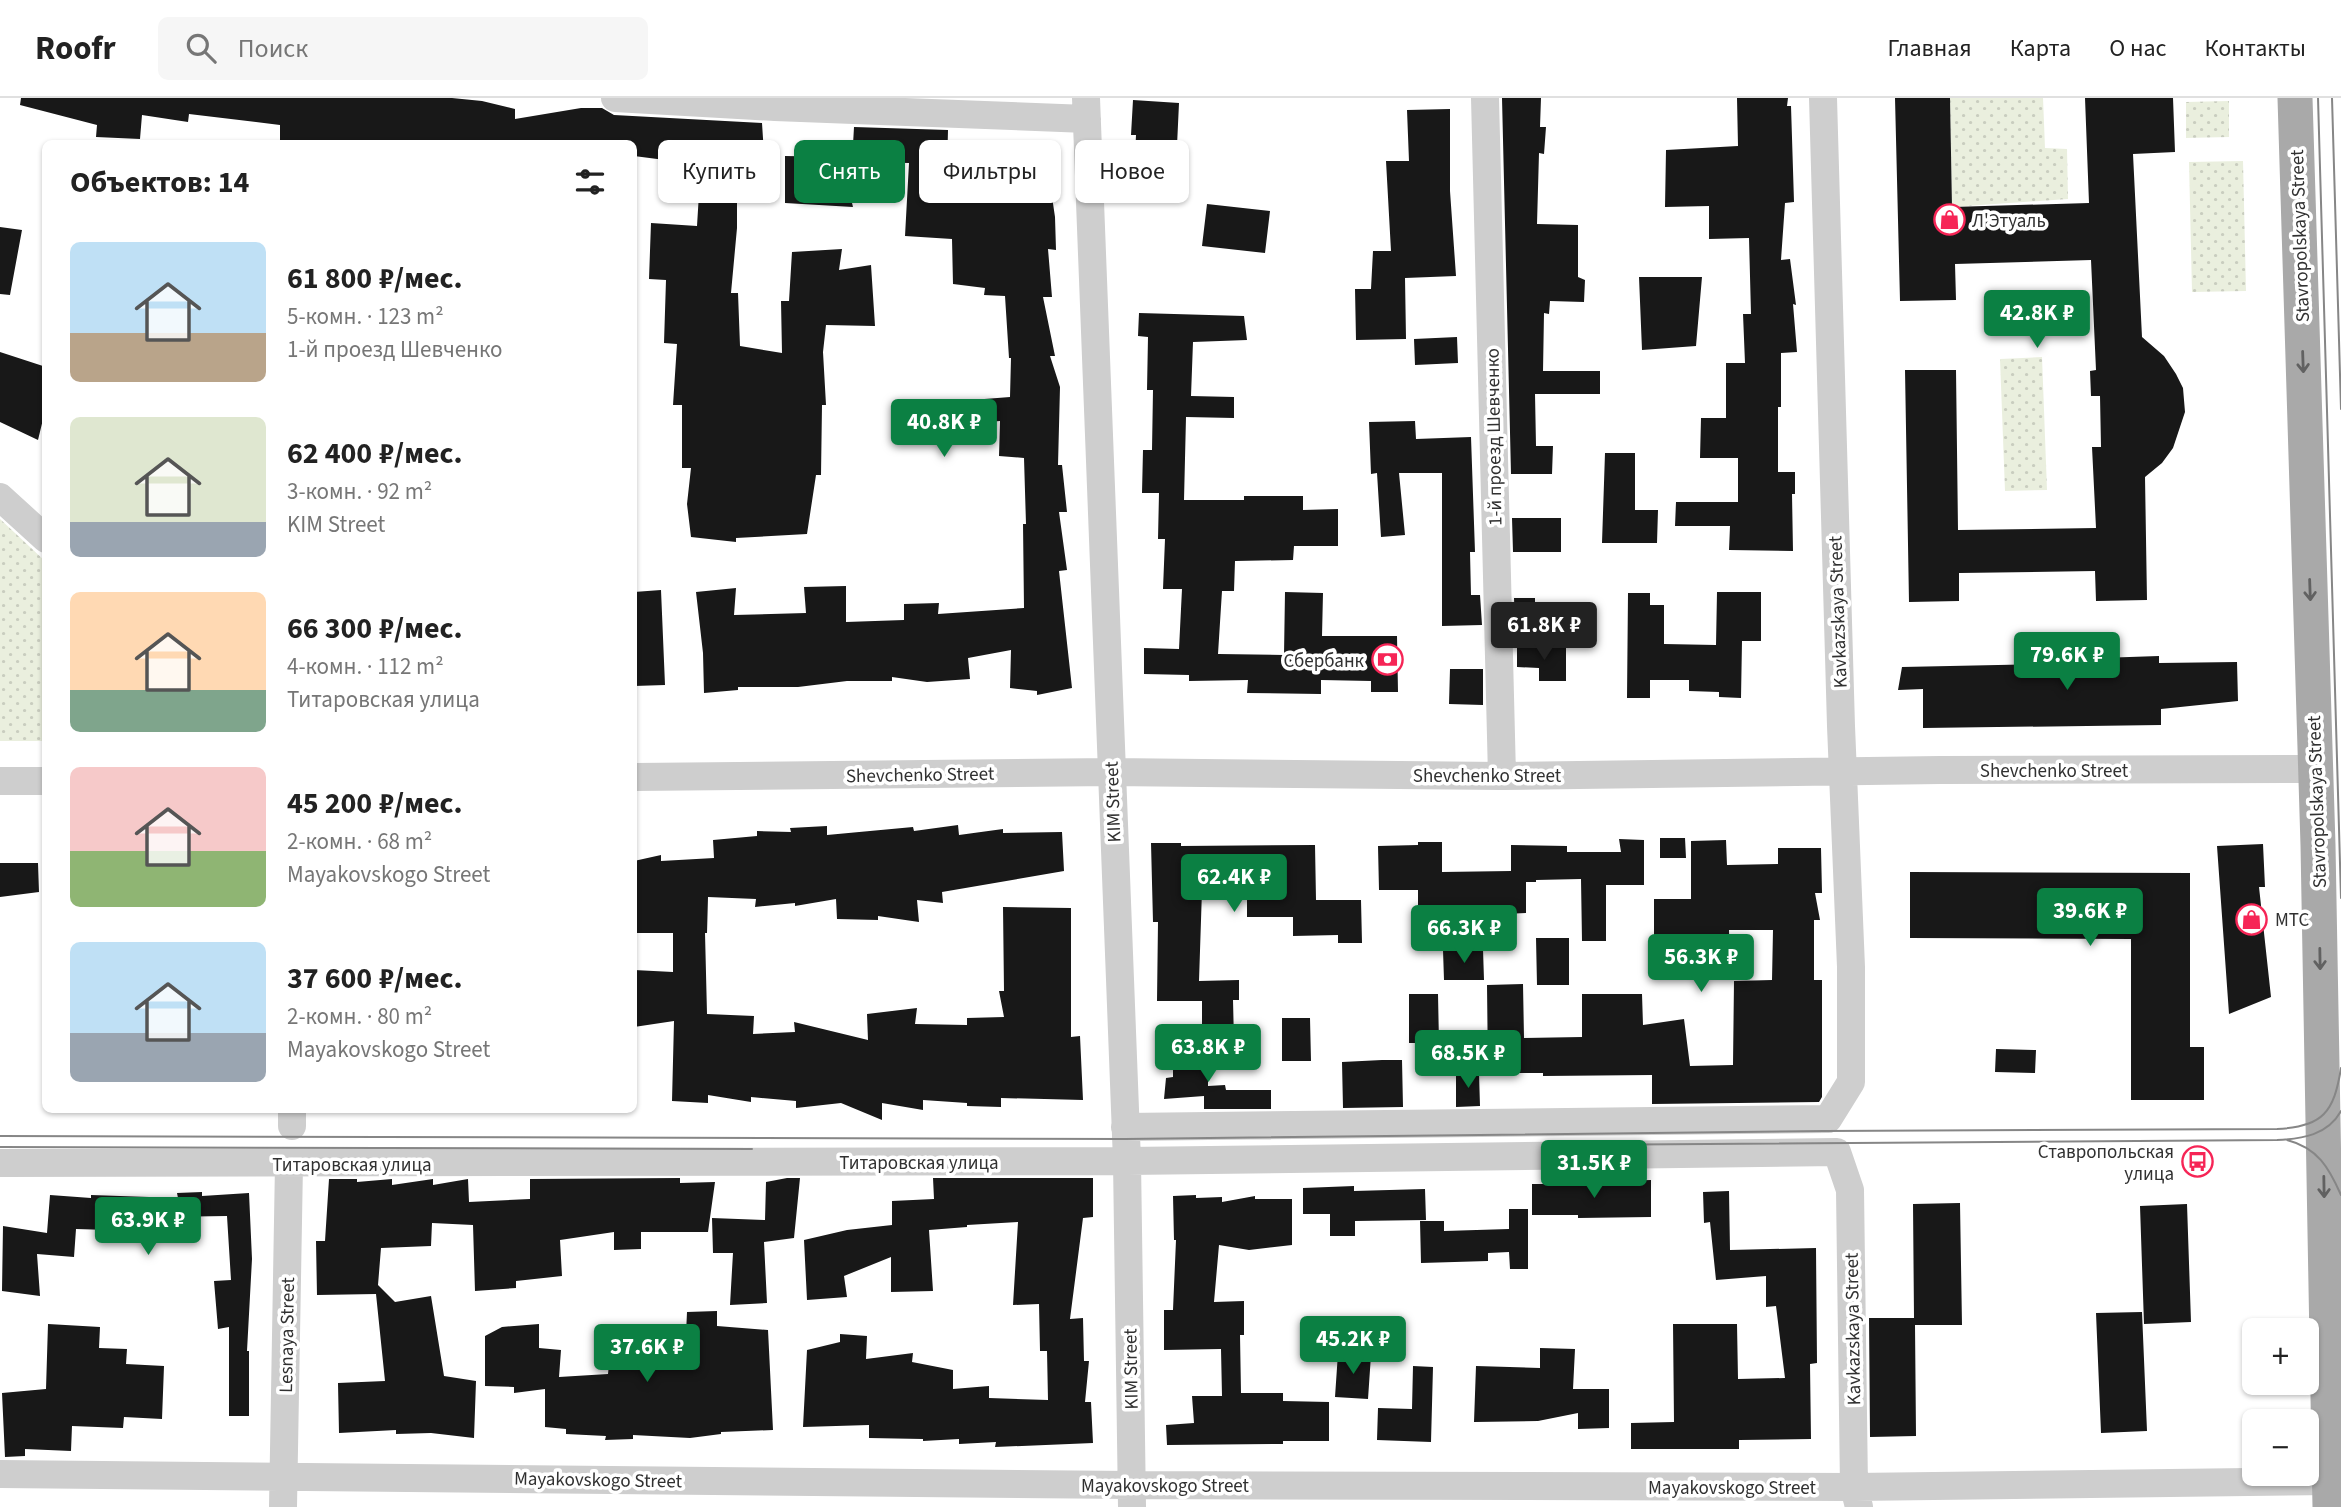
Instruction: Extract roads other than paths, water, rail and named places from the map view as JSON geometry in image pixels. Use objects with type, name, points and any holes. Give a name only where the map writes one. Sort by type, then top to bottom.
[{"type":"main road","name":"Stavropolskaya Street","points":[[2295,98],[2328,768],[2330,1494]]},
{"type":"street","points":[[615,98],[775,107],[1087,109]]},
{"type":"street","name":"1-й проезд Шевченко","points":[[1485,98],[1502,776]]},
{"type":"street","name":"Kavkazskaya Street","points":[[1125,1127],[1828,1119],[1851,1082],[1851,967],[1823,98]]},
{"type":"street","name":"KIM Street","points":[[1087,109],[1127,1161],[1131,1496]]},
{"type":"street","points":[[0,496],[42,534]]},
{"type":"street","name":"Shevchenko Street","points":[[637,777],[1111,772],[1502,776],[2328,768]]},
{"type":"street","points":[[0,781],[42,781]]},
{"type":"street","name":"Kavkazskaya Street","points":[[1837,1152],[1850,1191],[1857,1497]]},
{"type":"street","name":"Титаровская улица","points":[[0,1163],[1127,1161],[1837,1152]]},
{"type":"street","name":"Lesnaya Street","points":[[283,1507],[289,1164]]},
{"type":"street","name":"Mayakovskogo Street","points":[[0,1474],[283,1475],[1131,1496],[1857,1497],[2330,1494]]},
{"type":"tram line","points":[[2318,98],[2341,898]]},
{"type":"tram line","points":[[2332,98],[2341,409]]},
{"type":"tram line","points":[[0,1136],[1125,1139],[2277,1129],[2305,1125],[2324,1114],[2335,1096],[2341,1068]]},
{"type":"tram line","points":[[1561,1145],[2277,1140],[2314,1134],[2329,1126],[2341,1111]]},
{"type":"tram line","points":[[2287,1140],[2307,1148],[2321,1160],[2341,1195]]},
{"type":"tram line","points":[[0,1147],[752,1149]]},
{"type":"place","name":"Л'Этуаль","points":[[1949,220]]},
{"type":"place","name":"Сбербанк","points":[[1387,660]]},
{"type":"place","name":"МТС","points":[[2252,919]]},
{"type":"place","name":"Ставропольская улица","points":[[2197,1162]]}]
